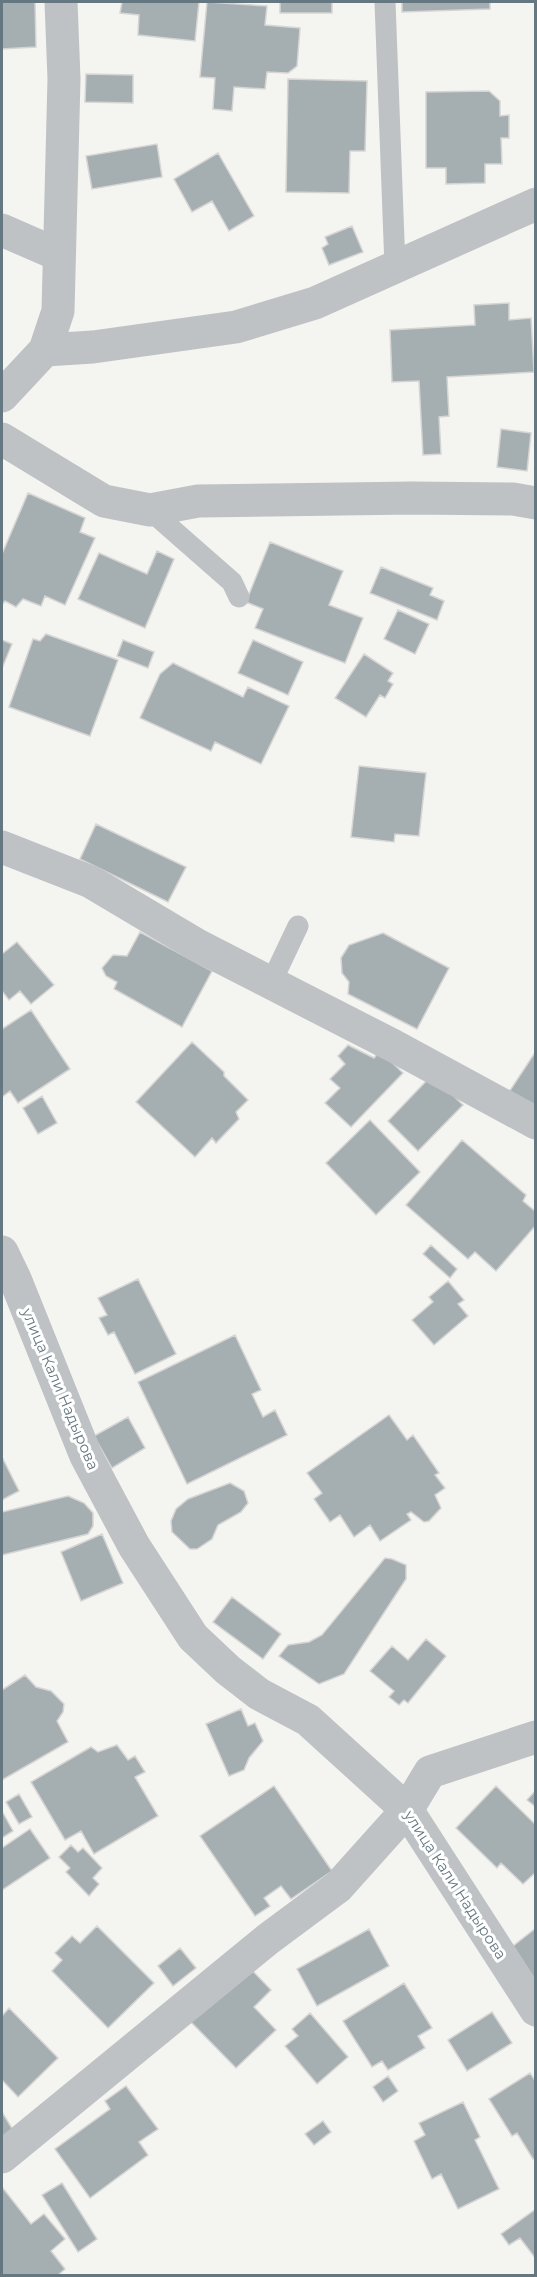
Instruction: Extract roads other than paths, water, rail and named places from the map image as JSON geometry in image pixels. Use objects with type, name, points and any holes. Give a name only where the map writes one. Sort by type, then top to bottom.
[{"type":"street","points":[[2,396],[45,350],[58,311],[64,79],[61,2]]},
{"type":"street","points":[[45,350],[93,347],[236,327],[315,303],[536,204]]},
{"type":"street","points":[[2,230],[59,255]]},
{"type":"street","points":[[2,439],[104,501],[150,510],[198,501],[289,499],[513,499],[536,503]]},
{"type":"street","points":[[2,847],[91,882],[197,945],[394,1046],[536,1123]]},
{"type":"street","name":"улица Кали Надырова","points":[[2,1252],[86,1456],[134,1546],[193,1637],[228,1671],[259,1694],[308,1720],[407,1810],[536,2010]]},
{"type":"street","points":[[2,2157],[268,1939],[338,1887],[407,1810],[430,1772],[536,1737]]},
{"type":"lane","points":[[385,2],[395,267]]},
{"type":"lane","points":[[150,510],[232,582],[239,597]]},
{"type":"lane","points":[[271,983],[298,926]]}]
